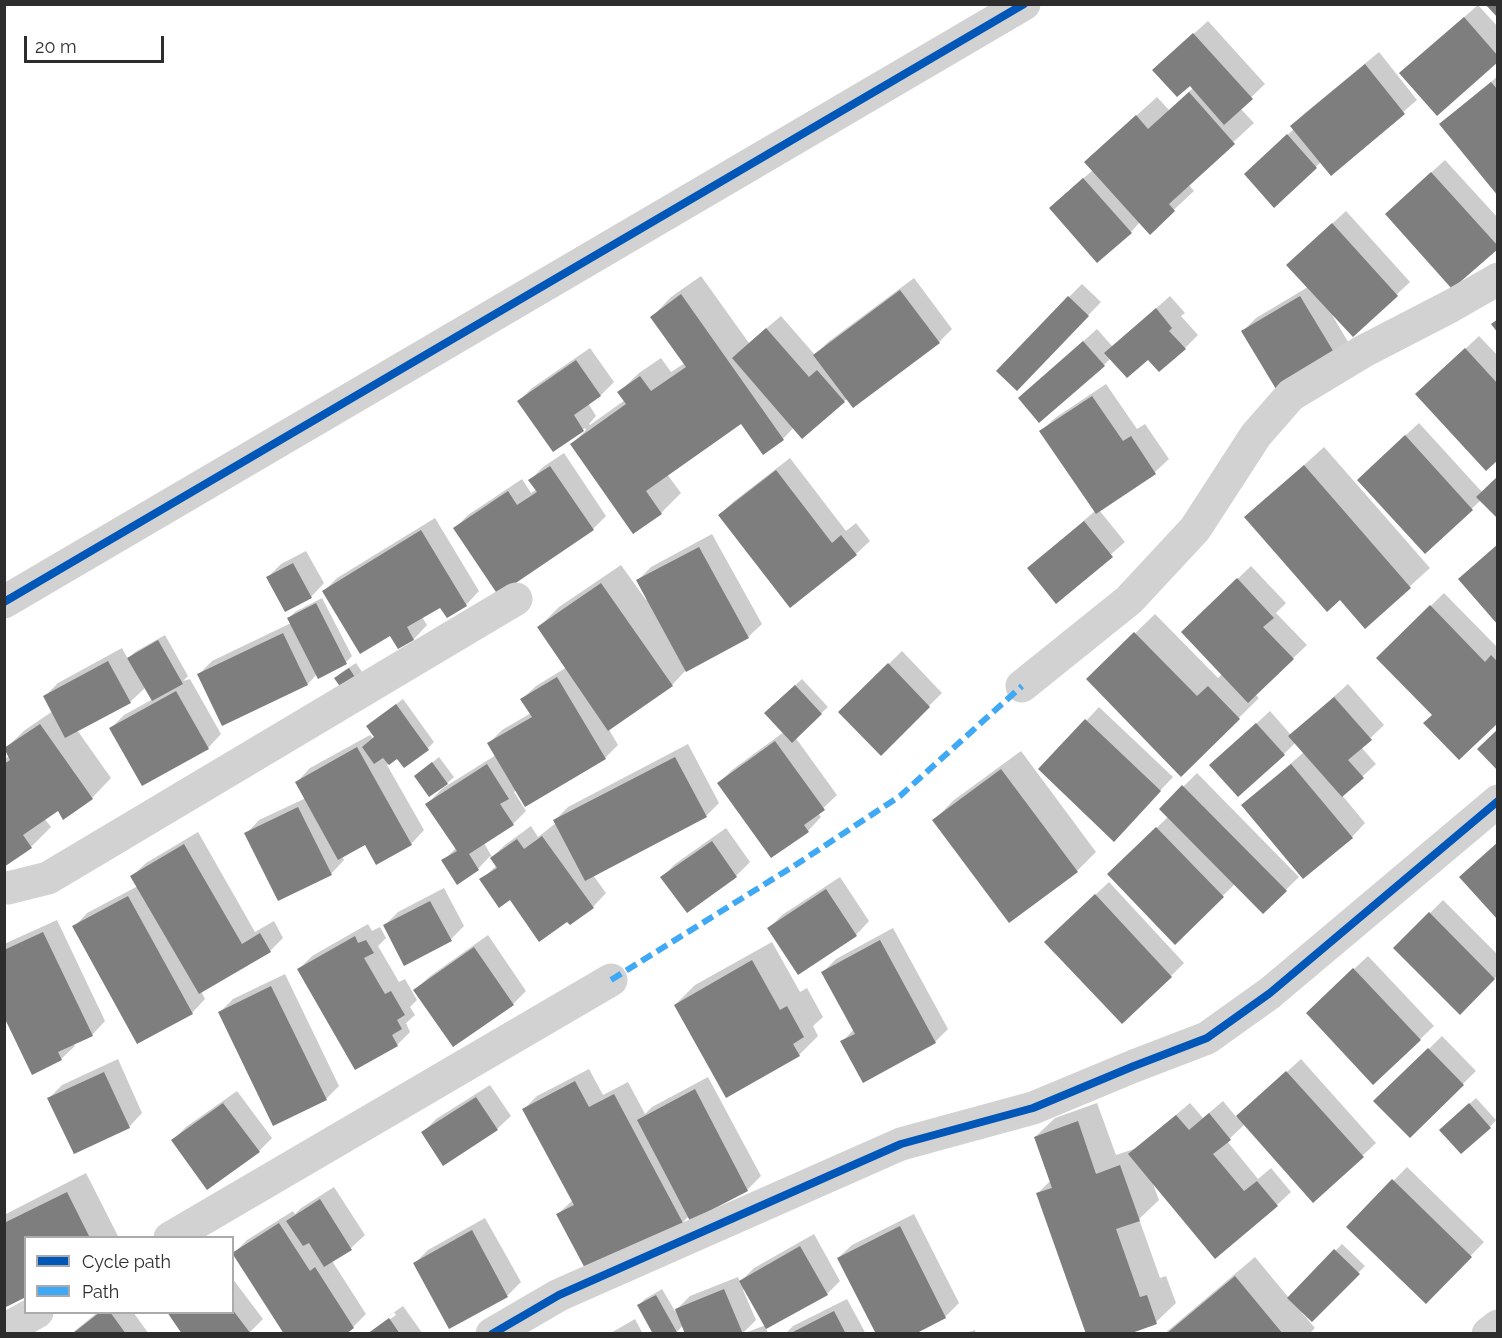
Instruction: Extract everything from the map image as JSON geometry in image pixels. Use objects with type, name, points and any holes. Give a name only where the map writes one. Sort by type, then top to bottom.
[{"type":"street","points":[[4,602],[1024,4]]},
{"type":"street","points":[[1022,686],[1129,600],[1188,537],[1256,435],[1291,395],[1364,351],[1451,306],[1497,279]]},
{"type":"street","points":[[4,887],[48,878],[516,599]]},
{"type":"street","points":[[492,1334],[559,1295],[901,1144],[1033,1108],[1207,1038],[1270,993],[1497,801]]},
{"type":"street","points":[[173,1236],[611,980]]},
{"type":"street","points":[[4,1330],[33,1314]]},
{"type":"street","points":[[1488,1334],[1497,1326]]},
{"type":"building","points":[[1485,4],[1498,4],[1498,18]]},
{"type":"building","points":[[1464,17],[1498,56],[1498,62],[1437,116],[1399,73]]},
{"type":"building","points":[[1193,33],[1253,99],[1224,125],[1190,86],[1177,97],[1152,70]]},
{"type":"building","points":[[1365,64],[1405,114],[1331,176],[1290,126]]},
{"type":"building","points":[[1491,82],[1498,90],[1498,196],[1439,124]]},
{"type":"building","points":[[1189,92],[1235,144],[1169,204],[1175,211],[1150,235],[1084,162],[1136,115],[1148,129]]},
{"type":"building","points":[[1287,134],[1317,168],[1274,208],[1244,174]]},
{"type":"building","points":[[1431,172],[1498,246],[1498,249],[1452,289],[1385,214]]},
{"type":"building","points":[[1083,178],[1132,233],[1097,263],[1049,208]]},
{"type":"building","points":[[1332,223],[1398,296],[1353,337],[1286,265]]},
{"type":"building","points":[[900,290],[940,343],[853,408],[813,355]]},
{"type":"building","points":[[681,294],[784,440],[763,455],[741,424],[646,491],[662,514],[633,534],[570,444],[626,404],[617,392],[640,376],[651,391],[686,367],[650,317]]},
{"type":"building","points":[[1068,296],[1089,316],[1017,391],[996,371]]},
{"type":"building","points":[[1300,296],[1338,359],[1279,394],[1241,331]]},
{"type":"building","points":[[1156,308],[1172,328],[1169,331],[1186,349],[1159,372],[1148,360],[1127,378],[1104,353]]},
{"type":"building","points":[[1498,319],[1498,333],[1491,324]]},
{"type":"building","points":[[766,328],[809,377],[817,370],[845,402],[802,439],[732,358]]},
{"type":"building","points":[[1083,341],[1105,366],[1039,423],[1018,398]]},
{"type":"building","points":[[1465,348],[1498,384],[1498,460],[1486,471],[1415,394]]},
{"type":"building","points":[[576,360],[601,396],[574,415],[584,431],[553,452],[517,401]]},
{"type":"building","points":[[1092,396],[1123,441],[1131,436],[1156,474],[1096,514],[1039,431]]},
{"type":"building","points":[[1405,435],[1473,510],[1425,554],[1357,480]]},
{"type":"building","points":[[1304,465],[1411,588],[1365,629],[1340,600],[1327,612],[1244,517]]},
{"type":"building","points":[[550,466],[594,530],[498,595],[453,528],[508,491],[517,505],[537,492],[528,480]]},
{"type":"building","points":[[776,470],[832,543],[841,535],[857,555],[790,608],[718,515]]},
{"type":"building","points":[[1498,476],[1498,519],[1476,497]]},
{"type":"building","points":[[1084,521],[1113,557],[1056,604],[1027,568]]},
{"type":"building","points":[[421,530],[467,606],[447,618],[440,608],[407,627],[414,640],[398,649],[390,636],[360,654],[322,591]]},
{"type":"building","points":[[1498,544],[1498,625],[1458,579]]},
{"type":"building","points":[[699,547],[749,638],[686,672],[636,580]]},
{"type":"building","points":[[293,563],[312,598],[285,612],[266,577]]},
{"type":"building","points":[[1237,578],[1274,618],[1263,627],[1294,659],[1248,703],[1181,632]]},
{"type":"building","points":[[601,583],[673,686],[608,731],[537,627]]},
{"type":"building","points":[[316,603],[347,664],[318,679],[287,618]]},
{"type":"building","points":[[1430,605],[1485,662],[1491,655],[1498,662],[1498,723],[1459,760],[1423,723],[1432,715],[1376,658]]},
{"type":"building","points":[[1134,632],[1197,696],[1208,686],[1240,719],[1181,777],[1086,679]]},
{"type":"building","points":[[283,633],[308,685],[222,726],[197,674]]},
{"type":"building","points":[[158,640],[183,684],[152,701],[127,658]]},
{"type":"building","points":[[108,661],[131,703],[65,738],[43,696]]},
{"type":"building","points":[[888,663],[930,707],[881,756],[838,712]]},
{"type":"building","points":[[349,668],[360,685],[346,695],[334,678]]},
{"type":"building","points":[[557,677],[606,759],[525,807],[487,743],[532,717],[520,699]]},
{"type":"building","points":[[795,685],[822,714],[792,743],[764,713]]},
{"type":"building","points":[[176,691],[209,749],[142,786],[109,728]]},
{"type":"building","points":[[1334,697],[1372,740],[1348,760],[1364,778],[1342,797],[1288,736]]},
{"type":"building","points":[[396,704],[429,750],[404,768],[397,759],[389,765],[383,758],[374,764],[362,747],[374,737],[366,726]]},
{"type":"building","points":[[1085,719],[1161,791],[1114,842],[1038,769]]},
{"type":"building","points":[[1256,723],[1285,755],[1238,797],[1209,765]]},
{"type":"building","points":[[40,724],[93,799],[63,820],[58,811],[23,835],[32,848],[4,867],[4,764],[10,760],[4,748]]},
{"type":"building","points":[[1498,729],[1498,771],[1477,749]]},
{"type":"building","points":[[775,741],[825,810],[804,825],[809,832],[771,858],[717,783]]},
{"type":"building","points":[[357,747],[412,845],[376,865],[365,845],[338,860],[295,782]]},
{"type":"building","points":[[675,757],[707,817],[585,881],[553,820]]},
{"type":"building","points":[[432,762],[448,784],[429,797],[414,776]]},
{"type":"building","points":[[487,764],[509,799],[500,804],[514,825],[469,854],[479,870],[457,885],[441,860],[457,851],[425,804]]},
{"type":"building","points":[[1291,764],[1353,838],[1303,879],[1241,805]]},
{"type":"building","points":[[1001,769],[1078,872],[1009,923],[932,820]]},
{"type":"building","points":[[1182,785],[1287,891],[1263,914],[1159,809]]},
{"type":"building","points":[[298,807],[332,875],[278,901],[244,833]]},
{"type":"building","points":[[1156,827],[1224,897],[1175,945],[1107,874]]},
{"type":"building","points":[[542,836],[594,908],[570,925],[567,922],[539,942],[510,900],[499,908],[479,879],[497,868],[490,858],[517,839],[524,849]]},
{"type":"building","points":[[712,841],[737,877],[687,913],[660,877]]},
{"type":"building","points":[[1498,842],[1498,920],[1459,877]]},
{"type":"building","points":[[184,844],[242,944],[260,933],[271,952],[199,994],[130,876]]},
{"type":"building","points":[[826,889],[857,936],[798,975],[767,928]]},
{"type":"building","points":[[1095,894],[1172,977],[1122,1024],[1044,942]]},
{"type":"building","points":[[128,896],[193,1014],[137,1044],[72,926]]},
{"type":"building","points":[[430,901],[452,941],[404,966],[383,925]]},
{"type":"building","points":[[1429,912],[1495,979],[1460,1015],[1393,948]]},
{"type":"building","points":[[43,932],[93,1036],[58,1052],[62,1060],[32,1075],[4,1017],[4,950]]},
{"type":"building","points":[[355,936],[358,943],[366,940],[374,953],[364,958],[385,994],[391,991],[405,1015],[397,1020],[402,1029],[392,1035],[398,1046],[355,1070],[297,969]]},
{"type":"building","points":[[880,940],[936,1043],[863,1083],[840,1041],[855,1034],[821,972]]},
{"type":"building","points":[[474,947],[514,1005],[453,1047],[413,990]]},
{"type":"building","points":[[752,960],[780,1010],[787,1006],[804,1037],[793,1044],[800,1056],[726,1098],[674,1005]]},
{"type":"building","points":[[1353,968],[1421,1040],[1373,1085],[1306,1013]]},
{"type":"building","points":[[271,986],[327,1100],[273,1126],[218,1012]]},
{"type":"building","points":[[1428,1048],[1464,1085],[1410,1138],[1373,1101]]},
{"type":"building","points":[[1286,1071],[1364,1157],[1313,1203],[1236,1116]]},
{"type":"building","points":[[104,1072],[130,1128],[74,1154],[47,1098]]},
{"type":"building","points":[[575,1081],[589,1107],[614,1094],[683,1223],[588,1274],[556,1214],[574,1205],[522,1109]]},
{"type":"building","points":[[695,1089],[748,1191],[690,1221],[637,1120]]},
{"type":"building","points":[[476,1097],[498,1130],[443,1166],[421,1132]]},
{"type":"building","points":[[223,1103],[260,1152],[207,1190],[171,1140]]},
{"type":"building","points":[[1469,1103],[1491,1128],[1461,1154],[1439,1130]]},
{"type":"building","points":[[1209,1113],[1231,1140],[1213,1154],[1244,1191],[1257,1181],[1278,1206],[1215,1259],[1128,1154],[1176,1115],[1189,1130]]},
{"type":"building","points":[[1078,1121],[1096,1174],[1120,1165],[1140,1221],[1116,1229],[1140,1297],[1147,1295],[1157,1324],[1129,1334],[1086,1334],[1036,1193],[1052,1188],[1034,1137]]},
{"type":"building","points":[[1392,1179],[1472,1257],[1426,1304],[1346,1227]]},
{"type":"building","points":[[67,1192],[89,1236],[24,1236],[24,1298],[4,1308],[4,1223]]},
{"type":"building","points":[[320,1199],[352,1250],[324,1267],[309,1243],[303,1246],[286,1221]]},
{"type":"building","points":[[279,1223],[310,1271],[315,1267],[354,1328],[346,1334],[284,1334],[234,1256],[234,1252]]},
{"type":"building","points":[[900,1226],[946,1318],[915,1334],[876,1334],[837,1258]]},
{"type":"building","points":[[472,1230],[508,1297],[449,1329],[413,1263]]},
{"type":"building","points":[[800,1246],[828,1295],[766,1329],[739,1281]]},
{"type":"building","points":[[1334,1249],[1360,1274],[1312,1322],[1287,1298]]},
{"type":"building","points":[[1235,1276],[1283,1334],[1166,1334]]},
{"type":"building","points":[[724,1289],[743,1334],[685,1334],[675,1309]]},
{"type":"building","points":[[656,1295],[678,1334],[653,1334],[637,1305]]},
{"type":"building","points":[[834,1311],[846,1334],[789,1334]]},
{"type":"building","points":[[234,1312],[251,1334],[182,1334],[168,1314],[234,1314]]},
{"type":"building","points":[[97,1314],[111,1314],[126,1334],[72,1334]]},
{"type":"building","points":[[389,1318],[400,1334],[367,1334]]},
{"type":"marked path","points":[[611,980],[797,864],[900,796],[1022,686]]},
{"type":"cycle path","points":[[4,602],[1024,4]]},
{"type":"cycle path","points":[[492,1334],[559,1295],[901,1144],[1033,1108],[1207,1038],[1270,993],[1498,801]]}]
